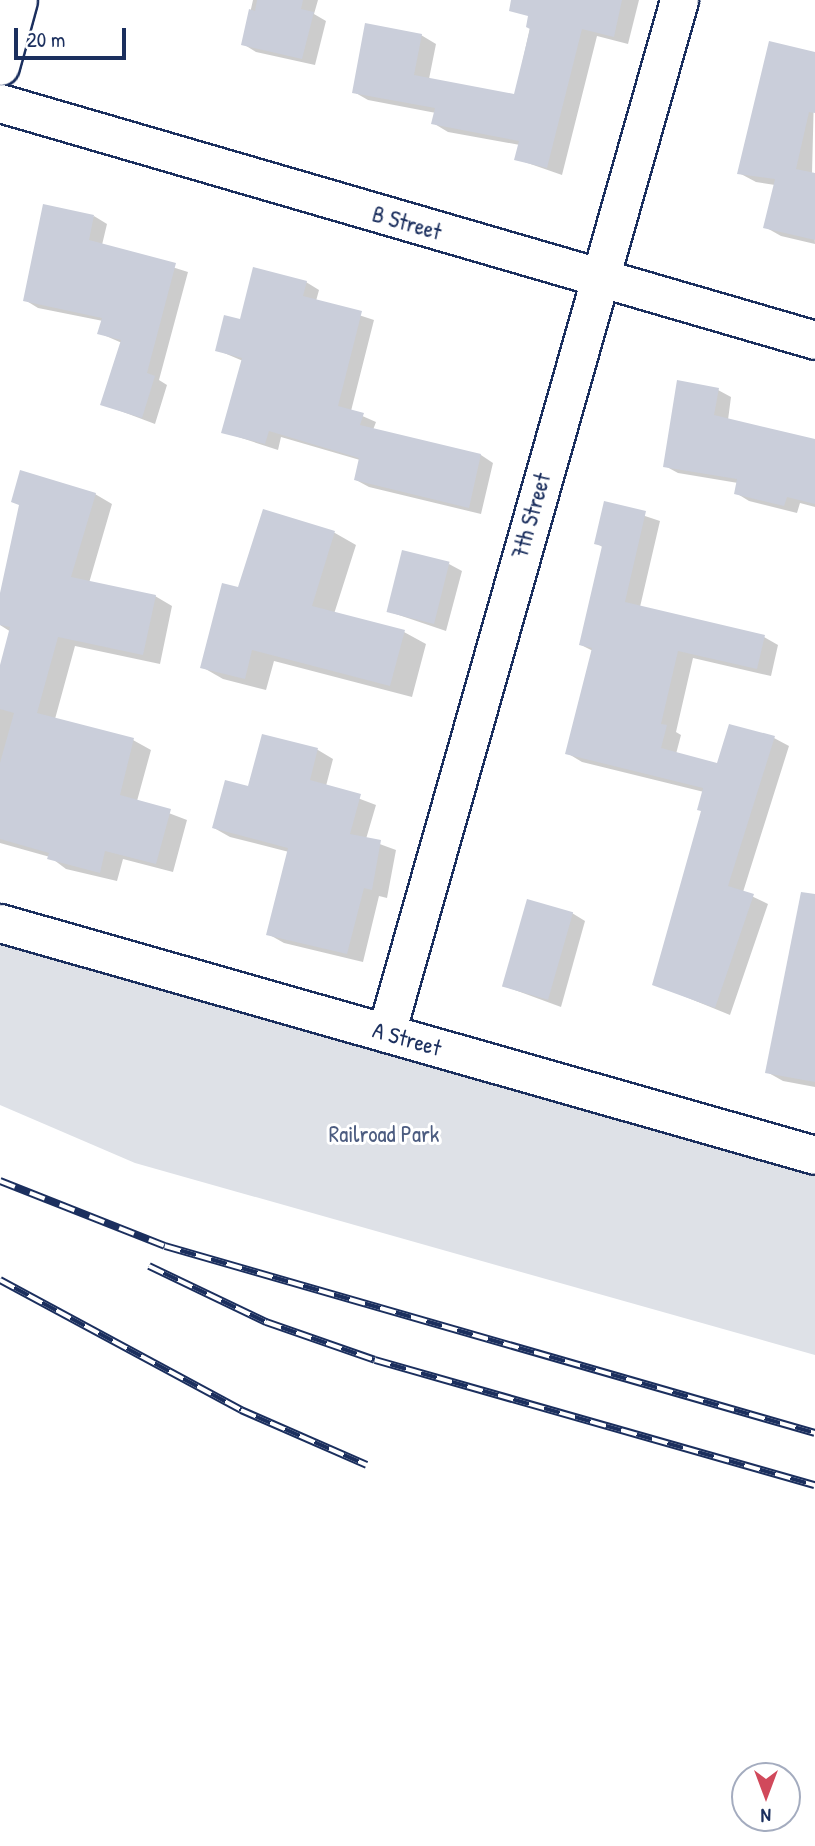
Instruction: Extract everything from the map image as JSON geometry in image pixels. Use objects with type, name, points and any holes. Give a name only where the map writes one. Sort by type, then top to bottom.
[{"type":"street","points":[[0,66],[19,0]]},
{"type":"street","name":"7th Street","points":[[386,1033],[679,0]]},
{"type":"street","name":"B Street","points":[[0,103],[815,340]]},
{"type":"street","name":"A Street","points":[[0,923],[815,1154]]},
{"type":"green space","name":"Railroad Park","points":[[0,923],[815,1155],[815,1355],[135,1163],[0,1105]]},
{"type":"building","points":[[257,0],[303,0],[301,9],[314,12],[302,59],[241,45],[249,9],[255,11]]},
{"type":"building","points":[[511,0],[622,0],[614,37],[582,29],[547,168],[514,160],[519,141],[431,124],[435,108],[352,93],[365,23],[422,34],[414,75],[514,94],[530,29],[526,27],[528,16],[509,11]]},
{"type":"building","points":[[769,41],[815,52],[815,113],[809,112],[796,169],[815,173],[815,240],[763,228],[775,179],[737,174]]},
{"type":"building","points":[[43,204],[94,215],[89,240],[176,263],[147,373],[155,376],[142,418],[100,405],[121,340],[97,334],[102,318],[23,301]]},
{"type":"building","points":[[253,267],[307,281],[303,296],[362,311],[338,406],[364,413],[360,425],[481,454],[469,508],[354,480],[359,458],[269,431],[265,444],[221,433],[242,358],[215,351],[224,315],[240,319]]},
{"type":"building","points":[[677,380],[719,388],[714,415],[815,439],[815,504],[787,497],[784,506],[734,494],[737,479],[663,467]]},
{"type":"building","points":[[20,470],[96,493],[71,577],[156,595],[143,655],[58,637],[37,713],[134,738],[120,795],[171,809],[156,864],[105,851],[100,873],[47,859],[49,853],[0,839],[0,763],[14,713],[0,709],[0,665],[10,627],[0,625],[0,593],[19,505],[11,502]]},
{"type":"building","points":[[604,501],[646,511],[625,602],[765,635],[757,669],[678,651],[661,724],[667,725],[661,748],[717,763],[729,724],[775,736],[728,886],[754,894],[715,1008],[652,985],[701,811],[697,810],[703,788],[565,754],[592,648],[579,645],[602,546],[594,544]]},
{"type":"building","points":[[263,509],[335,531],[312,606],[405,630],[390,686],[252,650],[245,679],[200,668],[222,583],[238,587]]},
{"type":"building","points":[[402,550],[450,562],[434,624],[387,612]]},
{"type":"building","points":[[262,734],[318,748],[310,780],[361,794],[350,834],[381,840],[372,890],[364,888],[347,954],[266,935],[288,848],[212,828],[225,780],[248,786]]},
{"type":"building","points":[[801,892],[815,894],[815,1082],[765,1073]]},
{"type":"building","points":[[527,899],[573,912],[548,1000],[502,986]]},
{"type":"railway","points":[[0,1181],[165,1246],[815,1433]]},
{"type":"railway","points":[[149,1266],[266,1322],[375,1360],[815,1485]]},
{"type":"railway","points":[[0,1280],[241,1410],[367,1465]]}]
